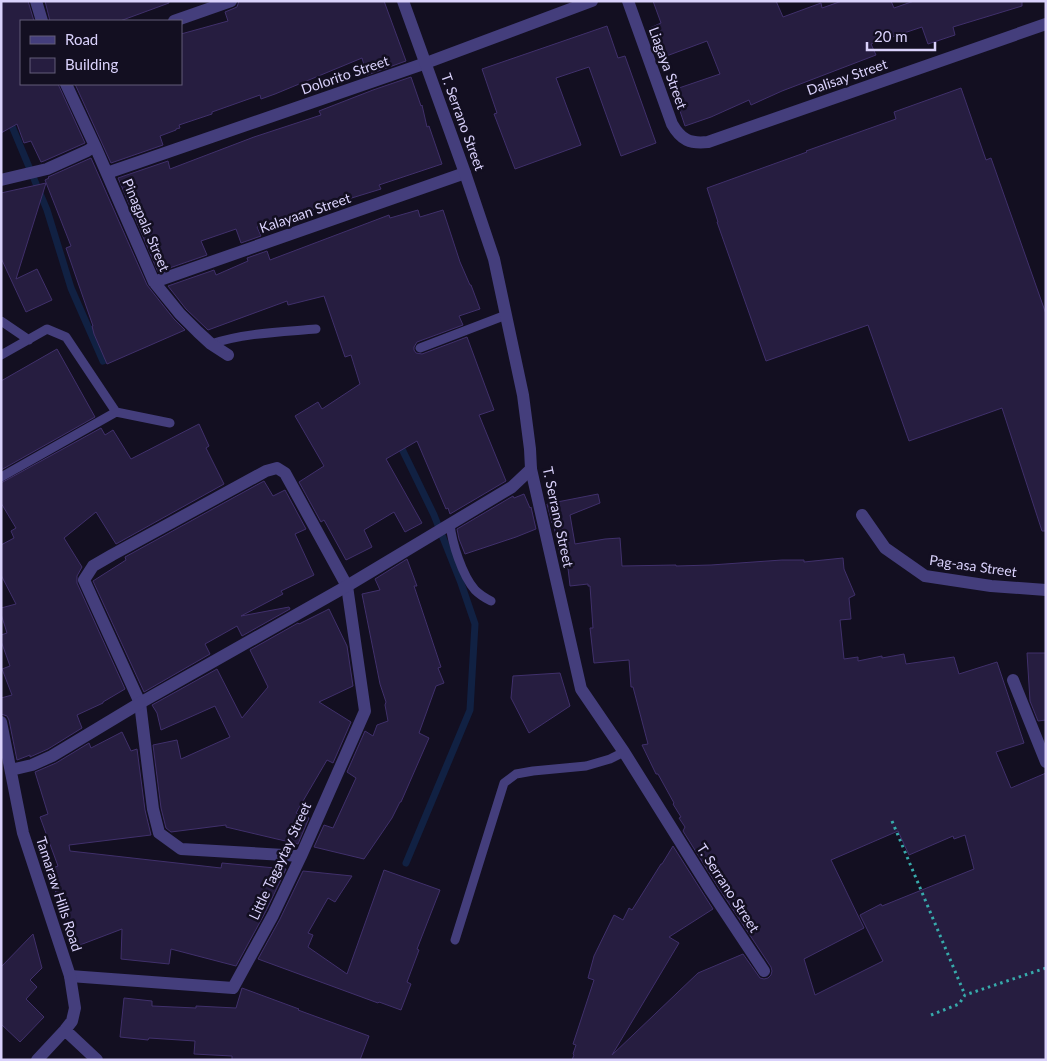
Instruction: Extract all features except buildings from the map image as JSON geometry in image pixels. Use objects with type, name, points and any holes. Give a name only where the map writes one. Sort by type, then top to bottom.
[{"type":"street","points":[[36,1],[42,20]]},
{"type":"street","points":[[177,20],[231,1]]},
{"type":"street","name":"T. Serrano Street","points":[[403,1],[466,173],[494,259],[523,395],[531,469],[581,689],[624,752],[711,891],[764,971]]},
{"type":"street","name":"Dolorito Street","points":[[107,173],[426,63],[592,1]]},
{"type":"street","name":"Liagaya Street","points":[[628,1],[672,124],[677,133],[686,140]]},
{"type":"street","name":"Dalisay Street","points":[[686,140],[696,143],[708,142],[1046,24]]},
{"type":"street","name":"Pinagpala Street","points":[[66,85],[154,282],[180,314],[211,344],[228,355]]},
{"type":"street","points":[[1,180],[47,169],[95,146]]},
{"type":"street","name":"Kalayaan Street","points":[[154,282],[466,173]]},
{"type":"street","points":[[301,856],[181,849],[159,833],[153,809],[140,703],[84,580],[94,566],[112,555],[266,471],[277,468],[285,473],[347,586]]},
{"type":"street","points":[[11,770],[32,765],[52,756],[140,703],[347,586],[512,487],[531,469]]},
{"type":"street","name":"Pag-asa Street","points":[[862,515],[885,548],[925,576],[991,586],[1046,590]]},
{"type":"street","name":"Little Tagaytay Street","points":[[70,976],[233,988],[273,915],[365,711],[347,586]]},
{"type":"street","points":[[1013,680],[1046,762]]},
{"type":"street","name":"Tamaraw Hills Road","points":[[1,722],[23,833],[70,976],[76,1008],[72,1021],[66,1030]]},
{"type":"street","points":[[37,1060],[66,1030],[96,1060]]},
{"type":"lane","points":[[420,348],[506,316]]},
{"type":"lane","points":[[1,321],[29,340]]},
{"type":"lane","points":[[211,344],[225,339],[316,328]]},
{"type":"lane","points":[[1,355],[46,329],[66,337],[116,412]]},
{"type":"lane","points":[[1,477],[116,412],[170,423]]},
{"type":"lane","points":[[449,525],[456,552],[469,583],[476,591],[491,601]]},
{"type":"lane","points":[[455,940],[504,783],[516,774],[586,766],[610,759],[624,752]]},
{"type":"path","points":[[892,822],[966,995]]},
{"type":"path","points":[[931,1015],[959,1004],[966,995],[1046,968]]},
{"type":"waterway","points":[[9,119],[47,210],[71,288],[103,361]]},
{"type":"waterway","points":[[402,449],[434,515],[475,624],[470,710],[406,863]]}]
